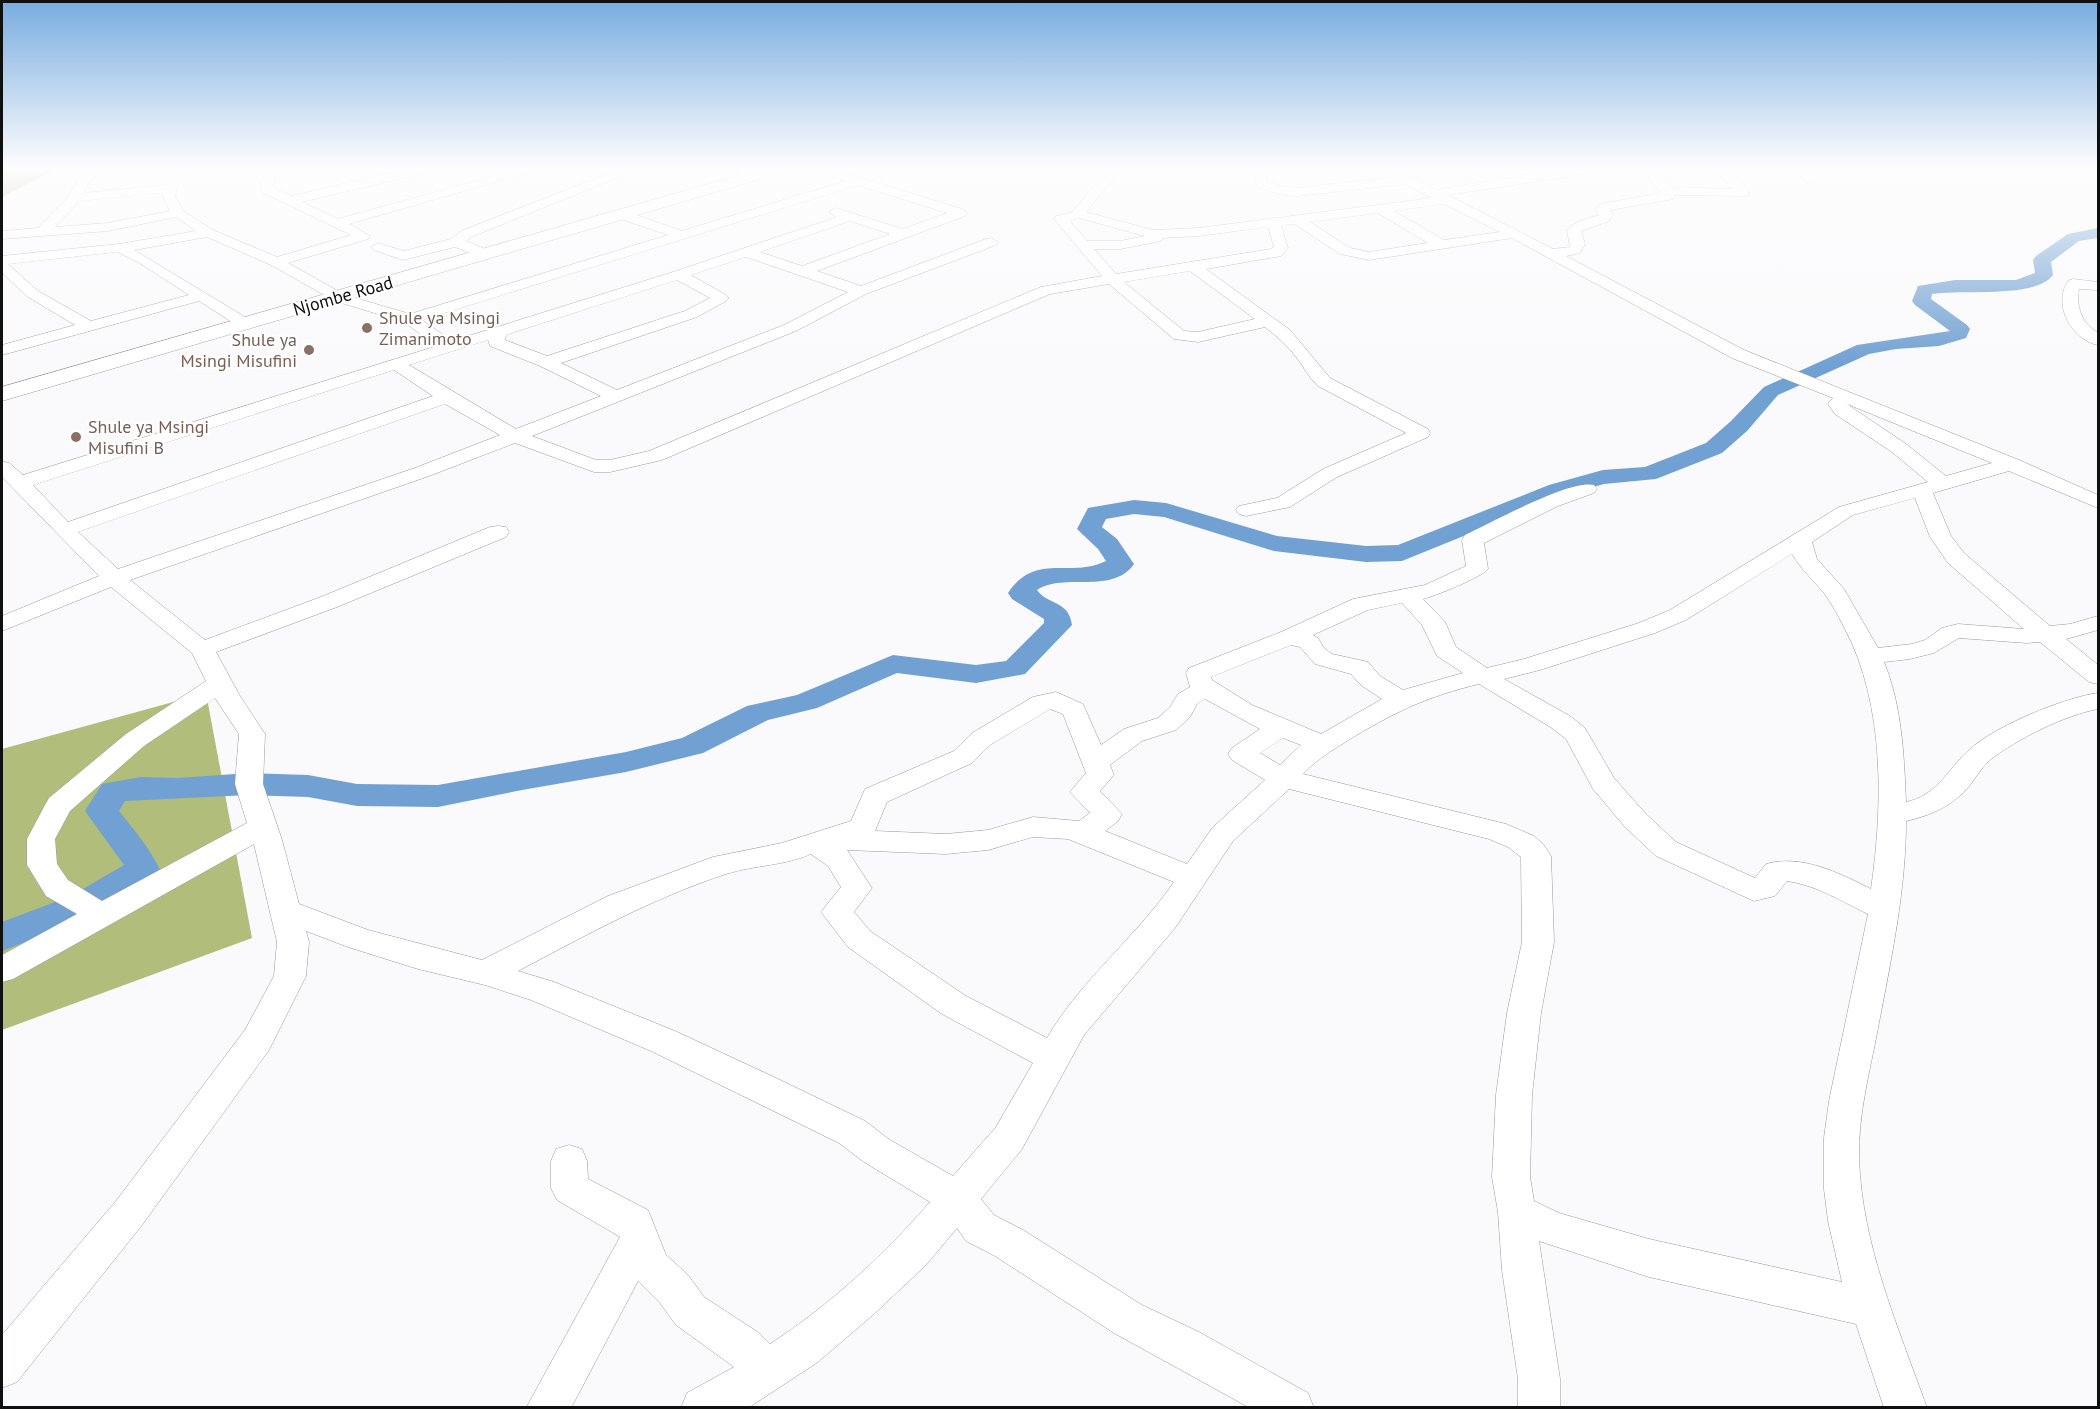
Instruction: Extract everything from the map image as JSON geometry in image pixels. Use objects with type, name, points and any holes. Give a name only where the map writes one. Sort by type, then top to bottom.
[{"type":"highway","name":"Njombe Road","points":[[2,394],[244,323],[340,298],[562,232]]},
{"type":"street","points":[[2,235],[45,232]]},
{"type":"street","points":[[276,262],[363,237],[353,232]]},
{"type":"street","points":[[378,247],[403,256],[456,242],[472,232]]},
{"type":"street","points":[[671,232],[683,236]]},
{"type":"street","points":[[410,320],[696,232]]},
{"type":"street","points":[[2,1367],[129,1213],[257,1040],[290,976],[293,942],[268,840],[262,828],[249,784],[252,734],[202,649],[114,578],[11,475],[397,365],[498,332],[673,267],[746,252],[806,232]]},
{"type":"street","points":[[898,232],[904,234]]},
{"type":"street","points":[[803,271],[910,232]]},
{"type":"street","points":[[1071,232],[1113,280],[1179,336],[1198,337],[1270,321]]},
{"type":"street","points":[[1143,232],[1165,235]]},
{"type":"street","points":[[1082,245],[1120,245],[1192,232]]},
{"type":"street","points":[[397,365],[514,436],[594,466],[624,464],[655,456],[1046,290],[1276,253],[1281,248],[1276,232]]},
{"type":"street","points":[[1314,232],[1330,244],[1354,255],[1369,256],[1514,234]]},
{"type":"street","points":[[1420,232],[1442,245]]},
{"type":"street","points":[[1509,232],[1715,343],[2012,464],[2098,502]]},
{"type":"street","points":[[1550,254],[1575,250],[1578,244],[1575,232]]},
{"type":"street","points":[[2,260],[118,248],[208,233],[276,262],[340,298],[410,320],[450,347]]},
{"type":"street","points":[[456,242],[485,254]]},
{"type":"street","points":[[2,624],[114,578],[422,472],[617,397],[790,328],[861,291],[992,242]]},
{"type":"street","points":[[118,248],[142,259],[244,323]]},
{"type":"street","points":[[546,362],[691,314],[721,298],[673,267],[634,251]]},
{"type":"street","points":[[746,252],[861,291]]},
{"type":"street","points":[[2,266],[33,294],[90,327]]},
{"type":"street","points":[[1194,267],[1270,321],[1304,355],[1318,377],[1324,382],[1387,413],[1421,433],[1330,473],[1282,503],[1246,510]]},
{"type":"street","points":[[2098,286],[2073,284],[2070,290],[2071,303],[2078,326],[2098,340]]},
{"type":"street","points":[[2,350],[201,297]]},
{"type":"street","points":[[498,332],[496,342],[546,362],[617,397]]},
{"type":"street","points":[[863,369],[886,367]]},
{"type":"street","points":[[64,530],[447,397]]},
{"type":"street","points":[[1846,397],[1838,401],[1841,410],[1899,448],[1932,488],[1941,537],[1956,558],[2098,677]]},
{"type":"street","points":[[702,1407],[736,1391],[803,1347],[860,1300],[912,1252],[1009,1138],[1072,1025],[1164,920],[1223,834],[1284,779],[1309,752],[1401,700],[1453,683],[1483,677],[1614,640],[1678,615],[1846,511],[2012,464]]},
{"type":"street","points":[[1322,743],[1280,728],[1221,699],[1200,683],[1198,673],[1289,637],[1361,604],[1391,596],[1408,596],[1432,590],[1477,568],[1473,540],[1551,502],[1587,489]]},
{"type":"street","points":[[202,649],[309,610],[498,532]]},
{"type":"street","points":[[1801,538],[1800,548],[1804,556],[1835,592],[1856,625],[1870,655],[1877,673],[1889,735],[1892,847],[1883,908],[1842,1122],[1841,1159],[1851,1236],[1871,1308],[1905,1407]]},
{"type":"street","points":[[1408,596],[1433,622],[1446,651],[1483,677],[1561,722],[1576,734],[1603,783],[1635,820],[1666,849],[1754,890],[1764,888],[1776,872],[1792,870],[1883,908]]},
{"type":"street","points":[[1870,655],[1914,651],[1931,646],[1948,633],[1958,631],[2027,636],[2073,631],[2098,623]]},
{"type":"street","points":[[1289,637],[1310,643],[1312,650],[1324,662],[1359,667],[1371,681],[1401,700]]},
{"type":"street","points":[[102,915],[57,888],[42,865],[41,839],[59,805],[135,740],[220,683]]},
{"type":"street","points":[[1096,762],[1133,735],[1167,724],[1181,711],[1187,699],[1206,688]]},
{"type":"street","points":[[485,973],[619,904],[723,864],[788,852],[809,843],[863,827],[875,796],[963,757],[981,739],[1042,703],[1056,700],[1074,710],[1096,762],[1100,775],[1084,792],[1108,814],[1083,833]]},
{"type":"street","points":[[1892,813],[1910,812],[1927,807],[1952,789],[1979,755],[2008,735],[2068,710],[2098,701]]},
{"type":"street","points":[[1280,728],[1241,754],[1284,779],[1496,831],[1517,839],[1534,851],[1536,856],[1538,942],[1524,1013],[1511,1140],[1511,1177],[1517,1212],[1522,1270],[1539,1379],[1539,1407]]},
{"type":"street","points":[[809,843],[837,840],[946,844],[988,840],[1033,827],[1056,826],[1083,833],[1192,878]]},
{"type":"street","points":[[2,970],[262,828]]},
{"type":"street","points":[[809,843],[825,847],[838,859],[857,888],[836,912],[859,939],[954,1005],[1054,1058]]},
{"type":"street","points":[[285,911],[359,939],[542,991],[641,1031],[764,1088],[852,1132],[877,1151],[958,1199],[980,1228],[1009,1243],[1128,1319],[1194,1352],[1293,1407]]},
{"type":"street","points":[[569,1161],[570,1188],[634,1223],[652,1268],[674,1289],[690,1311],[744,1348],[767,1369]]},
{"type":"street","points":[[1517,1212],[1553,1229],[1649,1258],[1871,1308]]},
{"type":"street","points":[[547,1407],[640,1239]]},
{"type":"green space","points":[[206,693],[252,938],[2,1030],[2,749]]},
{"type":"waterway","points":[[2,937],[84,905],[143,870],[135,854],[102,811],[114,792],[141,788],[178,789],[249,784],[308,786],[357,795],[438,796],[626,762],[692,746],[758,713],[806,702],[893,664],[976,674],[1015,668],[1058,625],[1057,615],[1021,593],[1028,584],[1046,576],[1089,575],[1105,572],[1121,564],[1108,544],[1089,529],[1097,513],[1134,507],[1166,510],[1274,543],[1366,554],[1402,553],[1557,490],[1603,477],[1648,474],[1714,448],[1739,426],[1771,391],[1864,349],[1896,343],[1939,340],[1959,334],[1960,329],[1921,301],[1924,290],[1955,285],[2006,286],[2026,283],[2044,275],[2042,260],[2074,237],[2098,233]]},
{"type":"place","name":"Shule ya Msingi Zimanimoto","points":[[367,328]]},
{"type":"place","name":"Shule ya Msingi Misufini","points":[[309,350]]},
{"type":"place","name":"Shule ya Msingi Misufini B","points":[[76,437]]}]
